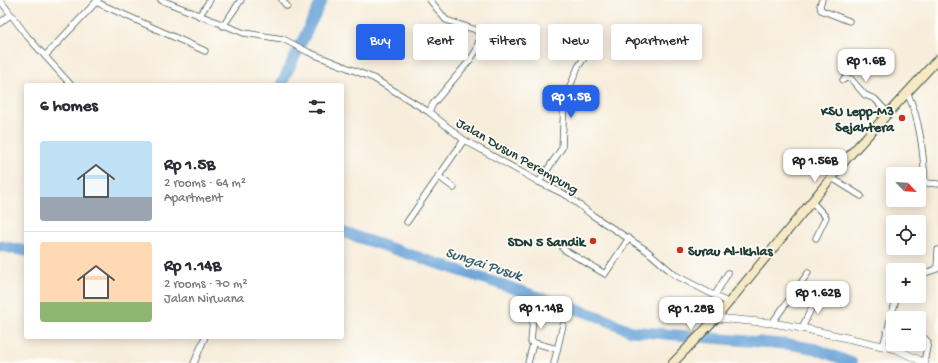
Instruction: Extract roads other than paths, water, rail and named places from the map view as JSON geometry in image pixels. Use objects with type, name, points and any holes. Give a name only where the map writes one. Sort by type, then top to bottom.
[{"type":"main road","points":[[673,363],[712,324],[832,178],[888,113],[938,60]]},
{"type":"street","points":[[0,0],[10,15],[69,83]]},
{"type":"street","name":"Jalan Dusun Perempung","points":[[160,0],[172,2],[199,16],[244,33],[283,39],[308,52],[373,78],[429,112],[464,140],[539,182],[559,191],[592,215],[629,238],[675,275],[729,303]]},
{"type":"street","points":[[199,16],[210,0]]},
{"type":"street","points":[[223,26],[241,0]]},
{"type":"street","points":[[282,0],[287,6]]},
{"type":"street","points":[[429,112],[433,104],[473,56],[480,36],[477,30],[446,20],[430,0]]},
{"type":"street","points":[[822,0],[820,7],[821,10],[849,22]]},
{"type":"street","points":[[45,56],[97,1],[205,51]]},
{"type":"street","points":[[0,23],[10,15]]},
{"type":"street","points":[[539,182],[562,148],[564,101],[578,67],[583,60]]},
{"type":"street","points":[[843,80],[846,78],[850,79],[864,94],[875,99],[888,113]]},
{"type":"street","points":[[907,92],[920,133],[924,181],[926,183],[938,184]]},
{"type":"street","points":[[406,222],[464,140]]},
{"type":"street","points":[[438,176],[454,188]]},
{"type":"street","points":[[832,178],[861,196]]},
{"type":"street","points":[[813,203],[826,217],[816,238]]},
{"type":"street","points":[[563,249],[605,274],[629,238]]},
{"type":"street","points":[[926,273],[938,269],[938,250]]},
{"type":"street","points":[[715,295],[728,273]]},
{"type":"street","points":[[772,323],[808,273]]},
{"type":"street","points":[[802,328],[818,294]]},
{"type":"street","points":[[883,346],[896,303]]},
{"type":"street","points":[[528,363],[533,344],[531,342],[533,318]]},
{"type":"street","points":[[712,324],[772,323],[802,328],[901,351],[924,363],[928,342],[926,340]]},
{"type":"street","points":[[554,363],[563,325]]},
{"type":"street","points":[[194,363],[204,339]]},
{"type":"street","points":[[533,344],[558,350]]},
{"type":"waterway","points":[[282,83],[322,0]]},
{"type":"waterway","name":"Sungai Pusuk","points":[[344,233],[597,316],[631,331],[794,345],[816,349],[852,363]]},
{"type":"waterway","points":[[0,246],[24,251]]},
{"type":"place","name":"KSU Lepp-M3 Sejahtera","points":[[902,118]]},
{"type":"place","name":"SDN 5 Sandik","points":[[593,241]]},
{"type":"place","name":"Surau Al-Ikhlas","points":[[680,250]]}]
